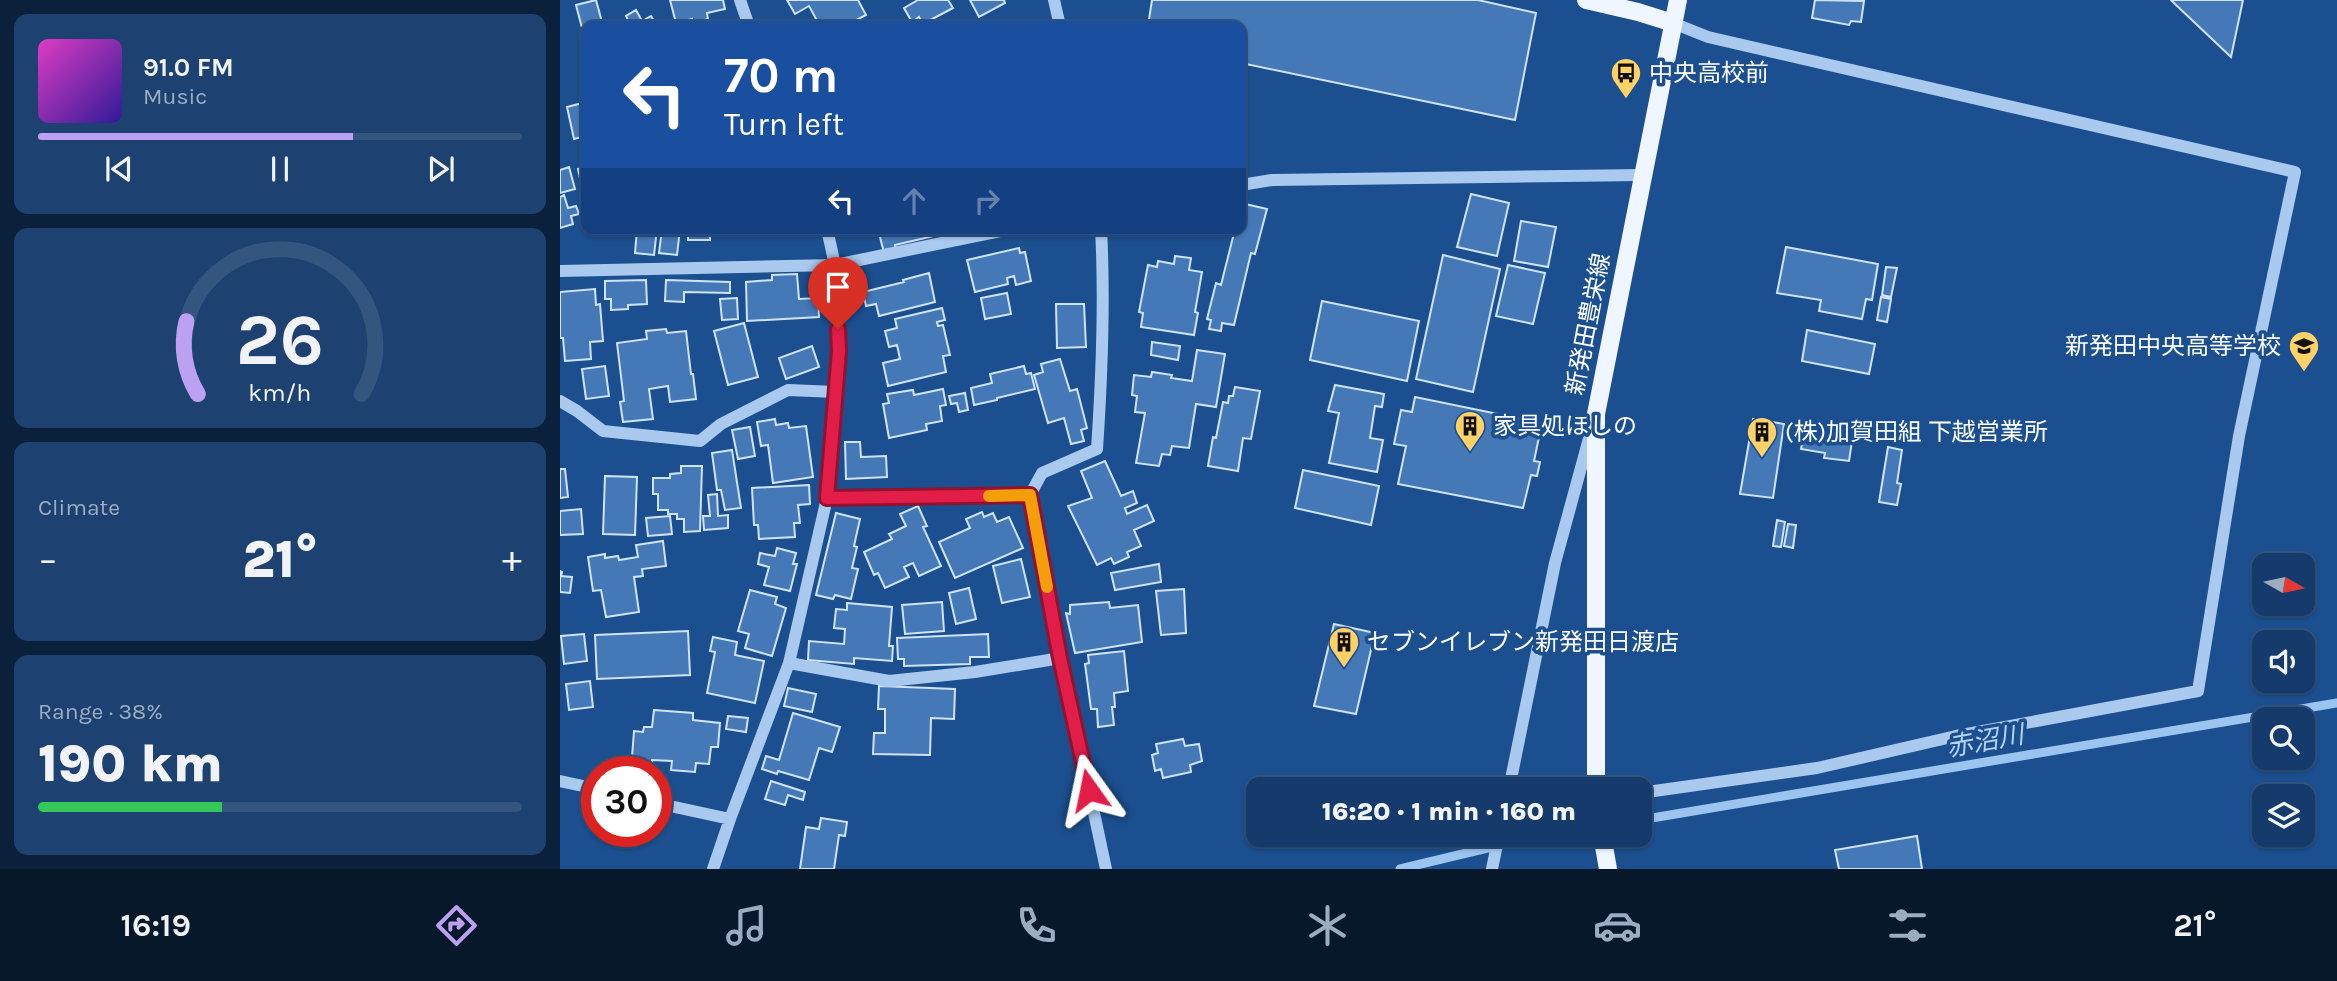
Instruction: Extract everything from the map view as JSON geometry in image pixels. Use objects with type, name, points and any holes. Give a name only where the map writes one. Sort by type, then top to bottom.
[{"type":"main road","points":[[1586,0],[1673,23]]},
{"type":"main road","name":"新発田豊栄線","points":[[1596,777],[1596,414],[1678,0]]},
{"type":"main road","points":[[1604,847],[1608,869]]},
{"type":"street","points":[[740,0],[747,21]]},
{"type":"street","points":[[1054,0],[1059,21]]},
{"type":"street","points":[[1652,791],[1817,768],[1956,736],[2197,691],[2239,436],[2295,172],[1708,37],[1673,23]]},
{"type":"street","points":[[1246,184],[1272,180],[1642,175]]},
{"type":"street","points":[[713,869],[789,663],[827,498],[839,351],[835,265],[828,235]]},
{"type":"street","points":[[560,271],[835,265],[981,235]]},
{"type":"street","points":[[1101,235],[1104,284],[1097,449],[1042,473],[1030,495],[1060,658],[1106,869]]},
{"type":"street","points":[[560,401],[603,431],[700,441],[721,424],[788,390],[836,391]]},
{"type":"street","points":[[1511,777],[1555,563],[1596,414]]},
{"type":"street","points":[[827,498],[1030,495]]},
{"type":"street","points":[[789,663],[888,681],[975,672],[1060,658]]},
{"type":"street","points":[[560,781],[581,786]]},
{"type":"street","points":[[672,806],[730,819]]},
{"type":"street","points":[[1492,869],[1497,847]]},
{"type":"building","points":[[596,0],[602,21],[581,21],[581,24],[576,5]]},
{"type":"building","points":[[670,0],[723,0],[725,9],[707,13],[708,19],[675,21]]},
{"type":"building","points":[[787,0],[858,0],[866,15],[855,21],[817,21],[809,6],[795,14]]},
{"type":"building","points":[[918,0],[948,0],[953,8],[929,21],[921,21],[919,17],[911,21],[904,8]]},
{"type":"building","points":[[970,0],[1004,0],[1005,3],[979,17]]},
{"type":"building","points":[[1152,0],[1478,0],[1536,13],[1515,120],[1246,64],[1246,21],[1149,21]]},
{"type":"building","points":[[1815,0],[1864,1],[1861,22],[1851,21],[1849,25],[1812,18]]},
{"type":"building","points":[[2171,0],[2243,0],[2231,57],[2175,4]]},
{"type":"building","points":[[636,10],[642,21],[628,21],[626,16]]},
{"type":"building","points":[[581,103],[581,137],[574,139],[567,107]]},
{"type":"building","points":[[569,167],[575,189],[560,193],[560,170]]},
{"type":"building","points":[[1471,194],[1509,203],[1497,256],[1457,247]]},
{"type":"building","points":[[564,195],[568,208],[576,206],[579,214],[571,216],[573,224],[560,228],[560,197]]},
{"type":"building","points":[[1246,204],[1267,209],[1255,254],[1251,253],[1234,325],[1222,323],[1221,331],[1209,329],[1211,320],[1207,319],[1216,283],[1221,285],[1234,235],[1246,235]]},
{"type":"building","points":[[1521,221],[1556,227],[1548,267],[1514,261]]},
{"type":"building","points":[[636,235],[656,235],[654,255],[635,253]]},
{"type":"building","points":[[661,235],[679,235],[677,255],[659,253]]},
{"type":"building","points":[[688,235],[710,235],[710,240],[688,240]]},
{"type":"building","points":[[880,235],[938,235],[895,245],[896,250],[884,253]]},
{"type":"building","points":[[1786,247],[1878,264],[1872,300],[1866,299],[1862,319],[1819,311],[1821,300],[1777,293]]},
{"type":"building","points":[[1019,248],[1020,253],[1025,252],[1031,281],[1016,285],[1014,276],[1007,278],[1008,284],[975,292],[967,260]]},
{"type":"building","points":[[1443,255],[1500,269],[1473,392],[1416,379]]},
{"type":"building","points":[[1175,256],[1191,258],[1189,270],[1202,272],[1194,335],[1141,327],[1143,313],[1139,312],[1148,265],[1157,267],[1158,261],[1174,264]]},
{"type":"building","points":[[1508,265],[1545,273],[1533,324],[1496,316]]},
{"type":"building","points":[[1886,267],[1897,268],[1891,297],[1882,295]]},
{"type":"building","points":[[929,273],[935,302],[879,316],[876,304],[866,306],[863,292]]},
{"type":"building","points":[[797,274],[799,299],[818,298],[819,317],[747,321],[746,282],[772,280],[772,275]]},
{"type":"building","points":[[646,280],[647,304],[628,305],[628,309],[611,310],[611,299],[605,299],[605,281]]},
{"type":"building","points":[[666,280],[730,282],[730,293],[684,292],[684,302],[665,301]]},
{"type":"building","points":[[595,289],[596,305],[600,304],[603,341],[590,342],[591,359],[565,361],[563,338],[560,338],[560,292]]},
{"type":"building","points":[[1007,293],[1011,314],[985,319],[981,298]]},
{"type":"building","points":[[1881,297],[1891,299],[1887,322],[1877,320]]},
{"type":"building","points":[[737,298],[738,319],[722,320],[720,299]]},
{"type":"building","points":[[1322,301],[1419,321],[1407,381],[1310,360]]},
{"type":"building","points":[[1056,304],[1084,304],[1086,347],[1057,348]]},
{"type":"building","points":[[942,308],[945,320],[937,322],[938,326],[943,325],[950,355],[943,356],[946,372],[888,386],[883,363],[900,359],[897,345],[889,347],[885,331],[897,328],[895,319]]},
{"type":"building","points":[[744,323],[758,377],[728,385],[714,331]]},
{"type":"building","points":[[666,329],[667,333],[686,331],[696,399],[670,402],[668,386],[649,389],[653,419],[623,422],[620,402],[624,401],[617,343],[647,339],[646,331]]},
{"type":"building","points":[[1807,330],[1875,344],[1869,374],[1802,361]]},
{"type":"building","points":[[1152,342],[1180,346],[1178,360],[1151,355]]},
{"type":"building","points":[[812,346],[819,367],[786,379],[779,358]]},
{"type":"building","points":[[1197,350],[1225,354],[1216,407],[1196,404],[1189,448],[1172,446],[1170,455],[1162,454],[1159,466],[1136,463],[1145,413],[1135,412],[1137,396],[1132,395],[1134,375],[1151,377],[1152,372],[1192,381]]},
{"type":"building","points":[[1060,359],[1070,391],[1077,389],[1087,428],[1081,430],[1084,441],[1071,444],[1064,418],[1048,423],[1034,375],[1043,372],[1041,364]]},
{"type":"building","points":[[605,366],[609,396],[586,399],[582,369]]},
{"type":"building","points":[[1024,366],[1026,374],[1031,373],[1035,389],[974,405],[971,388],[992,383],[990,374]]},
{"type":"building","points":[[1335,385],[1384,394],[1382,407],[1375,406],[1370,438],[1383,440],[1377,472],[1329,463],[1339,413],[1328,411]]},
{"type":"building","points":[[1235,387],[1260,391],[1251,439],[1243,438],[1238,471],[1208,466],[1223,402],[1228,403]]},
{"type":"building","points":[[943,389],[946,405],[940,406],[942,421],[926,424],[927,430],[889,438],[883,404],[889,403],[887,394],[913,390],[914,395]]},
{"type":"building","points":[[965,393],[968,410],[959,412],[957,403],[951,404],[949,396]]},
{"type":"building","name":"家具処ほしの","points":[[1415,397],[1542,423],[1534,461],[1540,462],[1537,476],[1531,475],[1523,508],[1398,484],[1406,446],[1394,444],[1401,410],[1412,412]]},
{"type":"building","points":[[775,419],[776,425],[788,423],[789,428],[806,426],[813,477],[773,483],[768,445],[761,446],[757,422]]},
{"type":"building","name":"(株)加賀田組 下越営業所","points":[[1753,419],[1784,424],[1773,498],[1740,494]]},
{"type":"building","points":[[750,427],[755,456],[738,459],[732,430]]},
{"type":"building","points":[[1805,428],[1853,435],[1849,461],[1824,458],[1825,453],[1801,449]]},
{"type":"building","points":[[845,442],[860,442],[861,457],[886,456],[887,477],[846,479]]},
{"type":"building","points":[[1888,447],[1902,450],[1897,505],[1879,502]]},
{"type":"building","points":[[732,450],[741,508],[725,510],[721,490],[717,490],[712,453]]},
{"type":"building","points":[[1105,461],[1121,496],[1133,491],[1137,503],[1125,508],[1127,514],[1147,505],[1154,521],[1134,530],[1141,546],[1127,552],[1129,557],[1114,564],[1111,558],[1097,565],[1068,506],[1092,498],[1081,471]]},
{"type":"building","points":[[681,466],[702,466],[700,531],[684,532],[684,519],[677,519],[677,514],[668,514],[668,510],[658,510],[658,494],[653,494],[653,478],[670,478],[670,474],[681,473]]},
{"type":"building","points":[[560,469],[565,469],[568,497],[560,498]]},
{"type":"building","points":[[1303,470],[1379,486],[1371,525],[1295,508]]},
{"type":"building","points":[[605,476],[637,477],[635,535],[603,534]]},
{"type":"building","points":[[809,485],[810,504],[798,505],[800,523],[794,523],[795,537],[759,539],[758,525],[754,525],[752,488]]},
{"type":"building","points":[[717,494],[718,516],[728,515],[728,528],[704,530],[703,516],[710,516],[708,495]]},
{"type":"building","points":[[918,506],[927,526],[923,527],[941,566],[919,576],[913,563],[904,567],[909,577],[885,588],[878,573],[874,575],[864,552],[892,539],[889,534],[906,526],[900,514]]},
{"type":"building","points":[[581,509],[583,534],[560,535],[560,511]]},
{"type":"building","points":[[982,512],[984,517],[993,513],[997,522],[1009,517],[1023,548],[955,578],[939,542],[970,528],[966,519]]},
{"type":"building","points":[[836,513],[860,519],[852,568],[858,569],[851,599],[835,595],[833,599],[816,595]]},
{"type":"building","points":[[670,516],[672,534],[648,536],[646,518]]},
{"type":"building","points":[[1777,520],[1785,522],[1781,547],[1773,546]]},
{"type":"building","points":[[1788,524],[1796,525],[1793,548],[1784,546]]},
{"type":"building","points":[[663,541],[666,566],[642,569],[643,576],[634,577],[639,612],[606,617],[601,590],[593,591],[588,557],[605,554],[605,558],[618,556],[619,560],[638,557],[636,545]]},
{"type":"building","points":[[777,548],[796,553],[793,564],[797,564],[790,591],[764,585],[769,567],[758,564],[760,553],[775,556]]},
{"type":"building","points":[[1021,559],[1030,597],[1002,603],[993,566]]},
{"type":"building","points":[[1159,564],[1161,582],[1115,590],[1111,573]]},
{"type":"building","points":[[560,571],[561,576],[572,577],[570,593],[560,592]]},
{"type":"building","points":[[969,588],[976,619],[956,624],[949,593]]},
{"type":"building","points":[[1184,589],[1186,633],[1161,635],[1156,591]]},
{"type":"building","points":[[750,590],[777,597],[775,604],[786,608],[772,656],[745,648],[749,634],[738,631]]},
{"type":"building","points":[[942,602],[944,631],[905,634],[902,605]]},
{"type":"building","points":[[1109,602],[1110,608],[1138,605],[1142,642],[1075,653],[1066,613],[1070,614],[1070,605]]},
{"type":"building","points":[[847,603],[892,607],[889,646],[893,646],[892,661],[854,658],[854,664],[808,660],[809,641],[844,644],[845,629],[834,628],[836,609],[847,610]]},
{"type":"building","name":"セブンイレブン新発田日渡店","points":[[1334,624],[1375,633],[1356,714],[1314,706]]},
{"type":"building","points":[[688,631],[690,675],[597,679],[595,635]]},
{"type":"building","points":[[584,634],[587,661],[564,664],[561,636]]},
{"type":"building","points":[[988,634],[989,657],[970,657],[970,664],[904,666],[904,659],[898,659],[897,638]]},
{"type":"building","points":[[713,637],[737,642],[735,655],[764,661],[755,703],[707,693],[715,652],[710,651]]},
{"type":"building","points":[[1124,651],[1128,691],[1114,693],[1114,725],[1098,727],[1097,709],[1091,709],[1085,664],[1089,663],[1088,655]]},
{"type":"building","points":[[590,681],[593,707],[569,710],[566,684]]},
{"type":"building","points":[[879,686],[955,689],[954,719],[931,718],[930,755],[873,754],[874,733],[885,733],[885,709],[878,709]]},
{"type":"building","points":[[788,688],[816,694],[812,712],[784,706]]},
{"type":"building","points":[[654,710],[693,713],[693,720],[720,723],[718,747],[711,747],[709,764],[696,763],[695,772],[672,770],[672,756],[632,756],[634,731],[643,732],[644,727],[652,727]]},
{"type":"building","points":[[793,713],[840,727],[832,752],[819,748],[809,780],[762,769],[766,756],[779,760]]},
{"type":"building","points":[[728,716],[748,718],[746,732],[726,729]]},
{"type":"building","points":[[1183,739],[1185,746],[1199,744],[1202,761],[1190,765],[1191,772],[1163,778],[1161,769],[1155,771],[1152,755],[1158,753],[1156,744]]},
{"type":"building","points":[[771,781],[805,792],[803,800],[788,795],[785,805],[765,799]]},
{"type":"building","points":[[821,818],[847,822],[845,836],[839,835],[834,869],[800,869],[806,827],[819,829]]},
{"type":"building","points":[[1917,836],[1922,869],[1839,869],[1835,850]]},
{"type":"waterway","name":"赤沼川","points":[[1652,818],[2337,703]]},
{"type":"waterway","name":"赤沼川","points":[[1400,869],[1492,847]]},
{"type":"slow traffic","points":[[989,496],[1030,495],[1047,587]]},
{"type":"place","name":"中央高校前","points":[[1626,100]]},
{"type":"place","name":"新発田中央高等学校","points":[[2304,373]]},
{"type":"place","name":"家具処ほしの","points":[[1470,453]]},
{"type":"place","name":"(株)加賀田組 下越営業所","points":[[1762,459]]},
{"type":"place","name":"セブンイレブン新発田日渡店","points":[[1344,669]]},
{"type":"route","points":[[838,329],[839,351],[827,498],[1030,495],[1060,658],[1089,790]]}]
